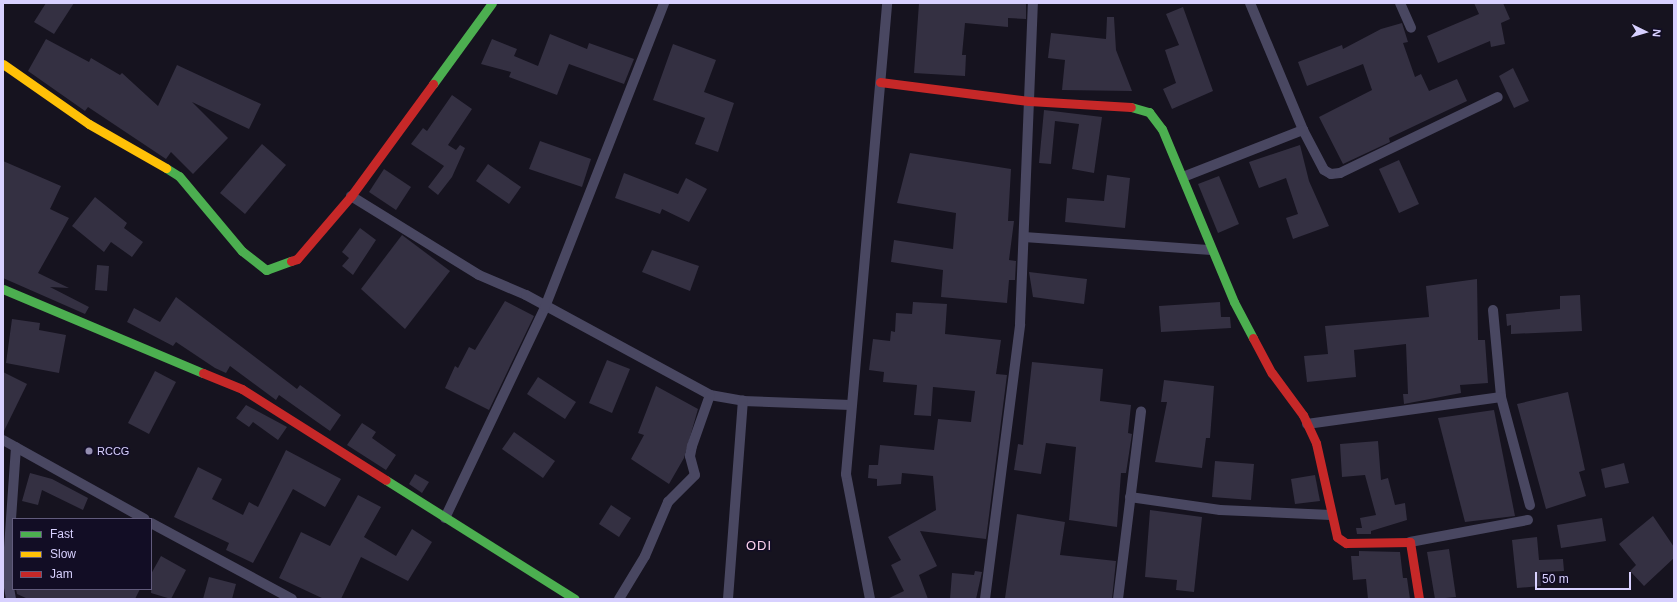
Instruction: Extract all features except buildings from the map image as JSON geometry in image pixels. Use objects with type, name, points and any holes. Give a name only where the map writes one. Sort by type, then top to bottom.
[{"type":"street","points":[[3,64],[89,124],[179,176],[242,251],[266,270],[298,259],[351,196],[492,3]]},
{"type":"street","points":[[445,518],[545,307],[664,3]]},
{"type":"street","points":[[870,599],[846,474],[887,3]]},
{"type":"street","points":[[986,599],[1020,324],[1033,3]]},
{"type":"street","points":[[1250,3],[1303,130],[1324,170],[1340,174],[1498,97]]},
{"type":"street","points":[[1400,3],[1411,28]]},
{"type":"street","points":[[880,82],[1029,101],[1129,107],[1149,112],[1162,129],[1212,250],[1272,373],[1307,424],[1316,443],[1337,537],[1346,543],[1410,542],[1528,520]]},
{"type":"street","points":[[1183,177],[1303,130]]},
{"type":"street","points":[[351,196],[479,275],[545,307],[710,395],[743,401],[851,405]]},
{"type":"street","points":[[1024,237],[1212,250]]},
{"type":"street","points":[[3,289],[242,389],[575,599]]},
{"type":"street","points":[[1493,310],[1501,397],[1530,505]]},
{"type":"street","points":[[619,599],[645,556],[668,502],[695,475],[692,446],[710,395]]},
{"type":"street","points":[[1307,424],[1501,397]]},
{"type":"street","points":[[728,599],[743,401]]},
{"type":"street","points":[[1118,599],[1140,410]]},
{"type":"street","points":[[3,440],[143,518]]},
{"type":"street","points":[[11,599],[7,576],[16,447]]},
{"type":"street","points":[[1130,497],[1220,510],[1331,514]]},
{"type":"street","points":[[152,524],[292,599]]},
{"type":"street","points":[[1410,542],[1419,599]]},
{"type":"traffic: fast","points":[[433,84],[492,3]]},
{"type":"traffic: fast","points":[[1131,107],[1149,112],[1162,129],[1234,302],[1253,338]]},
{"type":"traffic: fast","points":[[166,168],[179,176],[242,251],[266,270],[291,261]]},
{"type":"traffic: fast","points":[[3,289],[203,373]]},
{"type":"traffic: fast","points":[[386,480],[575,599]]},
{"type":"traffic: slow","points":[[3,64],[89,124],[166,168]]},
{"type":"traffic: jam","points":[[880,82],[1029,101],[1131,107]]},
{"type":"traffic: jam","points":[[291,261],[297,259],[351,196],[433,84]]},
{"type":"traffic: jam","points":[[1253,338],[1272,373],[1303,415],[1316,443],[1337,537],[1346,543],[1410,542],[1419,599]]},
{"type":"traffic: jam","points":[[203,373],[242,389],[386,480]]},
{"type":"place","name":"RCCG","points":[[89,451]]},
{"type":"district","name":"ODI","points":[[759,546]]}]
